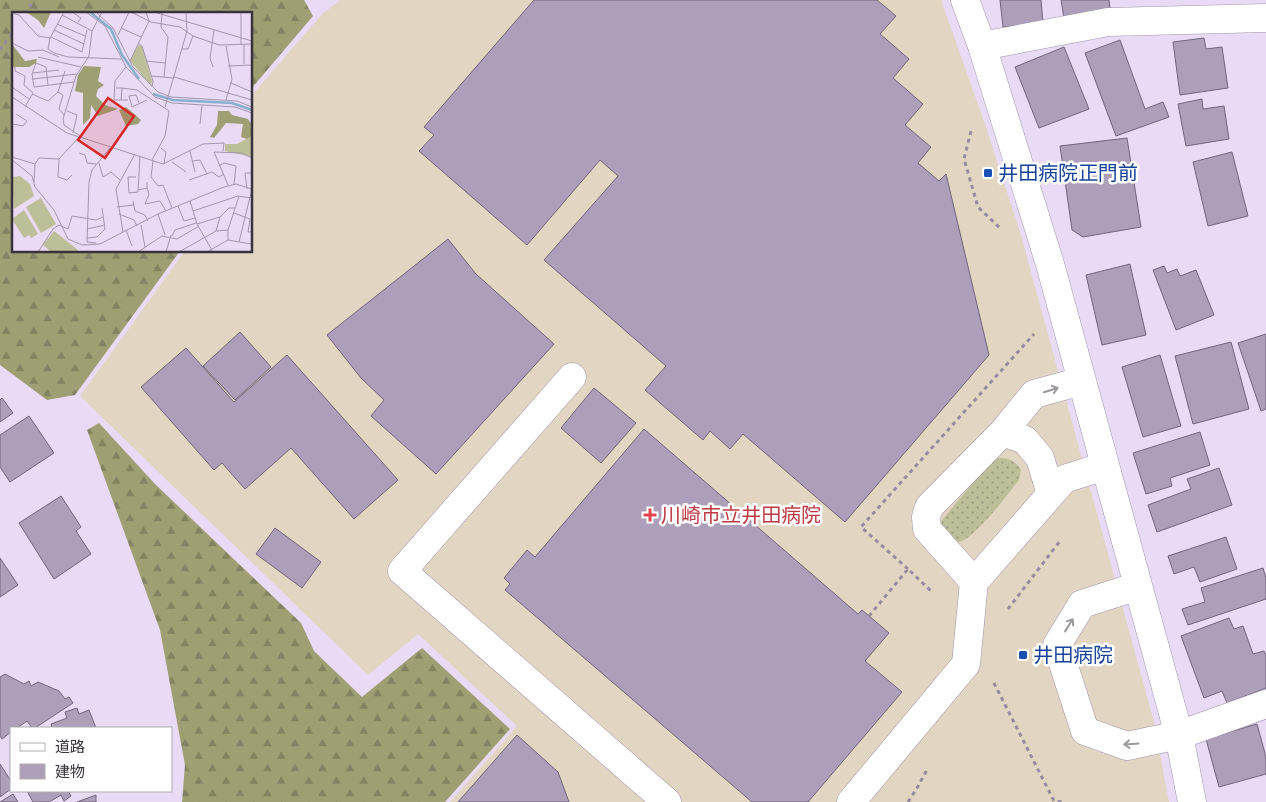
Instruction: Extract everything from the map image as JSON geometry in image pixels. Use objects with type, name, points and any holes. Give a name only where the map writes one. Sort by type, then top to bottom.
[{"type":"street","points":[[964,0],[982,46],[1050,264],[1179,735],[1192,802]]},
{"type":"street","points":[[982,46],[1108,22],[1266,18]]},
{"type":"street","points":[[572,377],[402,571],[667,802]]},
{"type":"street","points":[[974,582],[928,529],[926,517],[930,507],[1003,432],[1034,394],[1082,381]]},
{"type":"street","points":[[1003,432],[1024,440],[1040,458],[1051,494]]},
{"type":"street","points":[[850,802],[966,664],[974,582],[1064,479],[1105,466]]},
{"type":"street","points":[[1138,586],[1082,604],[1057,645],[1085,731],[1127,746],[1179,735],[1266,704]]},
{"type":"path","points":[[26,12],[34,0]]},
{"type":"path","points":[[0,50],[12,33]]},
{"type":"path","points":[[973,123],[964,159],[978,207],[1002,231]]},
{"type":"path","points":[[940,594],[931,591],[861,527],[1037,330]]},
{"type":"path","points":[[869,616],[908,569]]},
{"type":"shaded area","name":"川崎市立井田病院","points":[[341,0],[941,0],[986,127],[1020,232],[1154,722],[1169,802],[450,802],[517,726],[418,634],[368,675],[80,396],[184,252],[252,252],[252,95],[323,13]]},
{"type":"green space","points":[[0,0],[304,0],[313,16],[252,88],[252,12],[12,12],[12,252],[179,252],[75,395],[47,400],[0,365]]},
{"type":"green space","points":[[99,423],[155,484],[301,623],[314,651],[362,697],[422,648],[510,729],[445,802],[182,802],[185,765],[160,630],[87,430]]},
{"type":"green space","points":[[999,458],[1009,459],[1021,469],[1019,480],[991,515],[973,533],[959,542],[950,540],[940,530],[942,520],[992,460]]},
{"type":"building","points":[[534,0],[877,0],[896,16],[880,34],[909,59],[893,78],[923,104],[905,125],[931,147],[918,163],[939,181],[946,174],[989,355],[845,522],[743,434],[730,449],[710,431],[703,440],[645,390],[666,366],[544,260],[618,176],[600,160],[527,245],[419,151],[434,135],[424,127]]},
{"type":"building","points":[[1000,0],[1041,0],[1043,23],[1003,27]]},
{"type":"building","points":[[1061,0],[1109,0],[1110,9],[1064,18]]},
{"type":"building","points":[[1204,38],[1206,49],[1222,47],[1228,88],[1180,95],[1173,42]]},
{"type":"building","points":[[1120,40],[1145,109],[1163,102],[1169,117],[1116,136],[1085,53]]},
{"type":"building","points":[[1064,47],[1089,109],[1039,128],[1015,67]]},
{"type":"building","points":[[1202,99],[1203,109],[1224,106],[1229,139],[1186,146],[1178,104]]},
{"type":"building","points":[[1127,138],[1141,227],[1083,237],[1072,230],[1060,146]]},
{"type":"building","points":[[1232,152],[1248,216],[1208,226],[1193,162]]},
{"type":"building","points":[[448,239],[476,274],[554,344],[436,474],[371,416],[384,400],[361,378],[327,335]]},
{"type":"building","points":[[1130,264],[1146,335],[1102,345],[1086,275]]},
{"type":"building","points":[[1164,266],[1167,273],[1177,269],[1180,276],[1196,270],[1214,315],[1176,330],[1153,270]]},
{"type":"building","points":[[240,332],[271,367],[235,400],[203,366]]},
{"type":"building","points":[[1266,334],[1266,409],[1261,411],[1238,343]]},
{"type":"building","points":[[1231,342],[1249,409],[1193,424],[1175,356]]},
{"type":"building","points":[[186,348],[234,402],[287,355],[398,480],[354,519],[291,448],[245,489],[222,463],[214,470],[141,387]]},
{"type":"building","points":[[1160,355],[1181,426],[1143,437],[1122,367]]},
{"type":"building","points":[[594,388],[636,423],[601,463],[561,428]]},
{"type":"building","points":[[2,398],[13,413],[0,422],[0,400]]},
{"type":"building","points":[[29,416],[54,453],[10,482],[0,467],[0,435]]},
{"type":"building","points":[[644,429],[858,614],[862,610],[889,633],[865,661],[902,692],[808,802],[752,802],[505,590],[510,584],[504,578],[527,550],[535,557]]},
{"type":"building","points":[[1200,432],[1210,465],[1170,478],[1172,486],[1146,494],[1133,453]]},
{"type":"building","points":[[1219,468],[1232,505],[1157,532],[1148,505],[1191,489],[1187,479]]},
{"type":"building","points":[[61,496],[81,527],[76,531],[91,554],[54,579],[19,523]]},
{"type":"building","points":[[275,528],[321,562],[302,588],[256,554]]},
{"type":"building","points":[[1226,537],[1237,569],[1200,582],[1194,567],[1174,574],[1168,556]]},
{"type":"building","points":[[0,558],[18,585],[0,597]]},
{"type":"building","points":[[1263,568],[1266,578],[1266,599],[1188,625],[1182,609],[1205,602],[1201,588]]},
{"type":"building","points":[[1229,618],[1234,629],[1243,626],[1253,654],[1264,651],[1266,655],[1266,688],[1227,703],[1222,691],[1204,698],[1181,636]]},
{"type":"building","points":[[5,674],[24,684],[29,681],[31,686],[38,682],[59,691],[65,699],[69,697],[73,703],[37,727],[31,727],[27,721],[18,727],[10,727],[10,733],[2,739],[0,736],[0,677]]},
{"type":"building","points":[[77,708],[79,714],[89,710],[96,727],[52,727],[51,724],[67,718],[65,712]]},
{"type":"building","points":[[1257,724],[1266,757],[1266,774],[1219,787],[1206,739]]},
{"type":"building","points":[[517,735],[558,772],[569,802],[458,802]]},
{"type":"building","points":[[0,764],[10,779],[10,790],[0,797]]},
{"type":"building","points":[[28,792],[69,792],[71,796],[64,801],[61,795],[49,802],[33,802]]},
{"type":"building","points":[[13,794],[18,802],[0,802]]},
{"type":"building","points":[[96,795],[96,802],[77,802]]},
{"type":"place","name":"井田病院正門前","points":[[988,173]]},
{"type":"place","name":"川崎市立井田病院","points":[[650,515]]},
{"type":"place","name":"井田病院","points":[[1023,655]]}]
